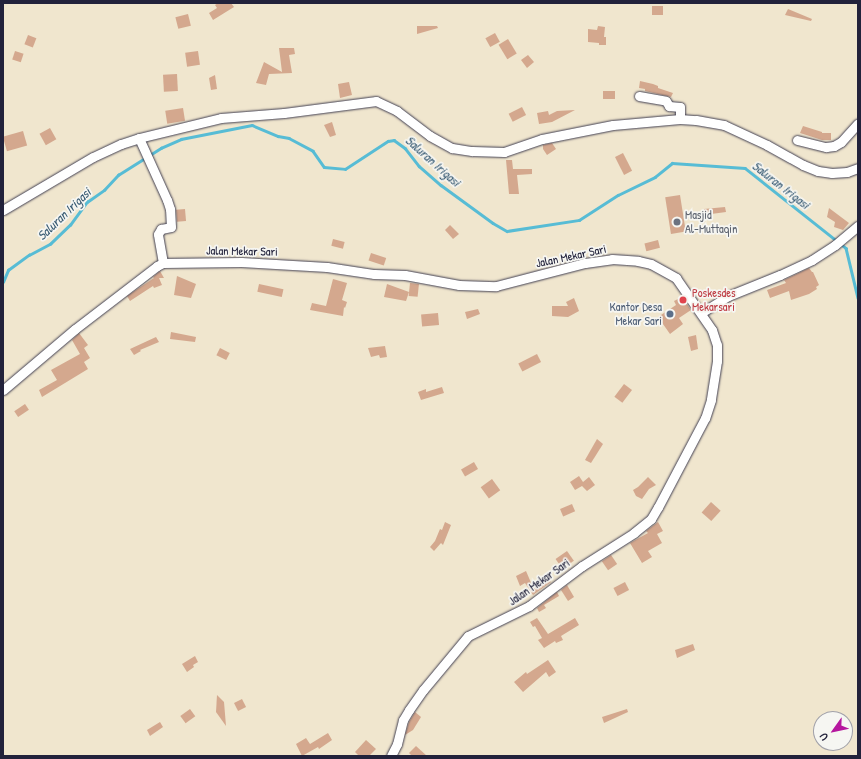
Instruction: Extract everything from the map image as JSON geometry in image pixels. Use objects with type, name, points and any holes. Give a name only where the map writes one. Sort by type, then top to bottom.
[{"type":"street","points":[[640,96],[666,101],[669,106],[680,107],[680,119]]},
{"type":"street","points":[[3,210],[93,157],[120,144],[139,138],[221,118],[370,101],[381,102],[397,111],[442,144],[452,148],[472,151],[504,152],[542,139],[613,125],[680,119],[712,122],[724,125],[767,145],[803,165],[818,170],[832,173],[847,172],[858,168]]},
{"type":"street","points":[[797,140],[826,147],[834,146],[841,142],[858,123]]},
{"type":"street","points":[[3,390],[75,329],[163,263],[158,234],[161,229],[171,227],[170,209],[139,138]]},
{"type":"street","points":[[701,313],[728,296],[800,266],[835,245],[858,226]]},
{"type":"street","name":"Jalan Mekar Sari","points":[[163,263],[241,262],[327,267],[374,274],[405,275],[459,285],[496,286],[585,263],[612,259],[638,261],[657,266],[676,278],[712,330],[717,345],[717,361],[711,400],[705,418],[651,519],[634,533],[582,566],[529,606],[468,636],[409,710],[403,720],[397,744],[391,756]]},
{"type":"building","points":[[218,3],[231,3],[234,7],[213,20],[209,13],[217,8],[215,5]]},
{"type":"building","points":[[652,6],[663,6],[663,15],[652,15]]},
{"type":"building","points":[[788,9],[812,19],[811,21],[785,15]]},
{"type":"building","points":[[188,14],[191,26],[178,29],[175,17]]},
{"type":"building","points":[[417,26],[437,26],[438,28],[417,34]]},
{"type":"building","points":[[598,26],[605,27],[604,37],[606,37],[606,45],[588,42],[588,29],[597,30]]},
{"type":"building","points":[[495,33],[500,42],[490,47],[485,38]]},
{"type":"building","points":[[28,35],[36,38],[33,48],[24,44]]},
{"type":"building","points":[[508,39],[517,54],[507,59],[499,45]]},
{"type":"building","points":[[279,48],[294,48],[295,54],[289,55],[292,73],[269,74],[266,85],[256,83],[264,62],[282,72]]},
{"type":"building","points":[[15,51],[24,54],[21,62],[12,60]]},
{"type":"building","points":[[198,51],[200,65],[187,67],[185,53]]},
{"type":"building","points":[[528,55],[534,62],[527,68],[521,60]]},
{"type":"building","points":[[177,74],[178,91],[164,92],[163,75]]},
{"type":"building","points":[[215,75],[217,89],[211,90],[209,78]]},
{"type":"building","points":[[640,81],[653,84],[658,86],[658,88],[673,93],[671,97],[645,91],[645,89],[639,88]]},
{"type":"building","points":[[349,82],[352,95],[340,98],[338,84]]},
{"type":"building","points":[[603,91],[615,91],[615,99],[603,99]]},
{"type":"building","points":[[522,107],[526,115],[513,122],[509,114]]},
{"type":"building","points":[[183,108],[185,121],[167,124],[165,111]]},
{"type":"building","points":[[575,110],[552,122],[539,124],[537,113],[548,111],[549,115],[557,111]]},
{"type":"building","points":[[332,122],[336,135],[330,137],[324,125]]},
{"type":"building","points":[[803,126],[822,133],[831,133],[831,140],[822,140],[800,133]]},
{"type":"building","points":[[50,128],[56,139],[46,145],[40,134]]},
{"type":"building","points":[[23,131],[27,145],[7,151],[3,137]]},
{"type":"building","points":[[552,143],[556,149],[547,155],[543,149],[543,145]]},
{"type":"building","points":[[623,153],[632,171],[624,175],[615,157]]},
{"type":"building","points":[[506,160],[512,160],[513,169],[532,169],[532,174],[517,175],[519,194],[509,194]]},
{"type":"building","points":[[680,195],[686,232],[671,234],[665,197]]},
{"type":"building","points":[[725,207],[726,212],[704,215],[704,209]]},
{"type":"building","points":[[829,208],[849,223],[843,230],[834,227],[835,222],[827,217]]},
{"type":"building","points":[[185,209],[186,221],[177,222],[176,210]]},
{"type":"building","points":[[450,225],[459,234],[453,239],[445,230]]},
{"type":"building","points":[[333,239],[345,242],[343,249],[331,246]]},
{"type":"building","points":[[658,240],[660,248],[646,251],[644,243]]},
{"type":"building","points":[[371,253],[386,258],[384,266],[369,261]]},
{"type":"building","points":[[809,268],[813,272],[819,285],[816,287],[817,289],[809,294],[791,300],[789,291],[770,298],[767,290],[786,283],[784,280]]},
{"type":"building","points":[[160,271],[164,278],[159,278],[162,285],[154,288],[153,286],[130,301],[127,296],[154,278],[153,277]]},
{"type":"building","points":[[177,276],[196,284],[191,298],[174,295]]},
{"type":"building","points":[[333,279],[347,283],[342,300],[347,302],[345,308],[344,307],[343,316],[310,310],[312,303],[326,306]]},
{"type":"building","points":[[410,283],[419,284],[418,297],[409,296]]},
{"type":"building","points":[[259,284],[283,289],[282,297],[257,292]]},
{"type":"building","points":[[387,284],[409,292],[406,301],[384,297]]},
{"type":"building","points":[[682,297],[691,310],[679,318],[683,324],[670,334],[658,317],[676,305],[674,301]]},
{"type":"building","points":[[574,298],[579,311],[568,317],[552,316],[552,306],[568,306],[566,302]]},
{"type":"building","points":[[478,309],[480,314],[467,319],[465,312]]},
{"type":"building","points":[[438,313],[439,325],[422,326],[421,314]]},
{"type":"building","points":[[171,332],[196,337],[195,342],[170,339]]},
{"type":"building","points":[[79,333],[88,345],[84,348],[90,358],[84,362],[88,369],[42,397],[39,390],[57,380],[51,370],[80,354],[72,340]]},
{"type":"building","points":[[696,335],[698,349],[691,351],[688,337]]},
{"type":"building","points":[[156,337],[159,342],[140,350],[141,351],[134,355],[130,349]]},
{"type":"building","points":[[385,346],[387,357],[380,358],[379,355],[371,357],[368,348]]},
{"type":"building","points":[[220,348],[230,353],[226,360],[216,355]]},
{"type":"building","points":[[537,354],[541,362],[522,372],[518,364]]},
{"type":"building","points":[[624,384],[632,390],[622,403],[614,397]]},
{"type":"building","points":[[442,387],[444,393],[421,400],[418,392],[426,389],[426,392]]},
{"type":"building","points":[[25,404],[29,410],[18,417],[14,411]]},
{"type":"building","points":[[597,439],[603,444],[591,463],[585,460]]},
{"type":"building","points":[[474,462],[478,469],[465,476],[461,470]]},
{"type":"building","points":[[579,476],[583,482],[589,477],[595,485],[587,491],[582,486],[575,490],[570,482]]},
{"type":"building","points":[[648,477],[656,485],[649,489],[642,499],[636,496],[633,490]]},
{"type":"building","points":[[492,479],[500,490],[489,499],[481,487]]},
{"type":"building","points":[[711,502],[721,511],[711,521],[702,512]]},
{"type":"building","points":[[572,504],[575,511],[563,516],[560,509]]},
{"type":"building","points":[[445,522],[451,525],[443,545],[441,543],[434,551],[430,547],[435,541],[440,529],[442,530]]},
{"type":"building","points":[[658,522],[663,531],[657,534],[662,543],[648,551],[652,557],[642,563],[630,543],[648,533],[646,531]]},
{"type":"building","points":[[567,551],[574,561],[562,569],[556,559]]},
{"type":"building","points":[[611,555],[617,564],[608,570],[602,561]]},
{"type":"building","points":[[526,571],[532,585],[548,578],[551,582],[533,595],[525,583],[520,586],[516,576]]},
{"type":"building","points":[[625,582],[629,590],[618,596],[613,588]]},
{"type":"building","points":[[567,585],[574,597],[568,601],[561,590]]},
{"type":"building","points":[[557,592],[559,596],[544,605],[546,608],[539,612],[537,608]]},
{"type":"building","points":[[537,618],[548,634],[575,618],[579,625],[561,636],[563,640],[556,643],[555,641],[544,648],[538,640],[542,638],[535,626],[533,627],[530,622]]},
{"type":"building","points":[[693,644],[695,650],[677,658],[675,650]]},
{"type":"building","points":[[195,656],[198,662],[187,672],[182,664]]},
{"type":"building","points":[[548,660],[556,672],[549,677],[546,672],[523,692],[514,682],[526,672],[527,674]]},
{"type":"building","points":[[217,695],[224,702],[226,726],[216,712]]},
{"type":"building","points":[[242,699],[246,707],[238,711],[234,703]]},
{"type":"building","points":[[190,709],[195,716],[186,723],[180,716]]},
{"type":"building","points":[[627,709],[628,712],[604,723],[602,717]]},
{"type":"building","points":[[415,712],[421,717],[413,730],[405,735],[409,722]]},
{"type":"building","points":[[160,722],[163,727],[150,736],[147,730]]},
{"type":"building","points":[[328,733],[332,740],[319,749],[318,747],[302,756],[296,744],[306,738],[310,744]]},
{"type":"building","points":[[366,740],[376,749],[369,756],[359,756],[355,752]]},
{"type":"building","points":[[416,746],[427,756],[412,756],[409,753]]},
{"type":"waterway","name":"Saluran Irigasi","points":[[3,282],[8,270],[29,255],[50,244],[70,225],[87,202],[104,190],[118,175],[161,148],[181,139],[252,125],[278,136],[289,138],[313,151],[324,167],[345,169],[388,141],[394,140],[405,148],[419,166],[441,185],[493,223],[507,231],[579,220],[618,195],[655,177],[672,163],[745,168],[846,248],[858,298]]},
{"type":"place","name":"Masjid Al-Muttaqin","points":[[677,222]]},
{"type":"place","name":"Poskesdes Mekarsari","points":[[683,300]]},
{"type":"place","name":"Kantor Desa Mekar Sari","points":[[670,314]]}]
